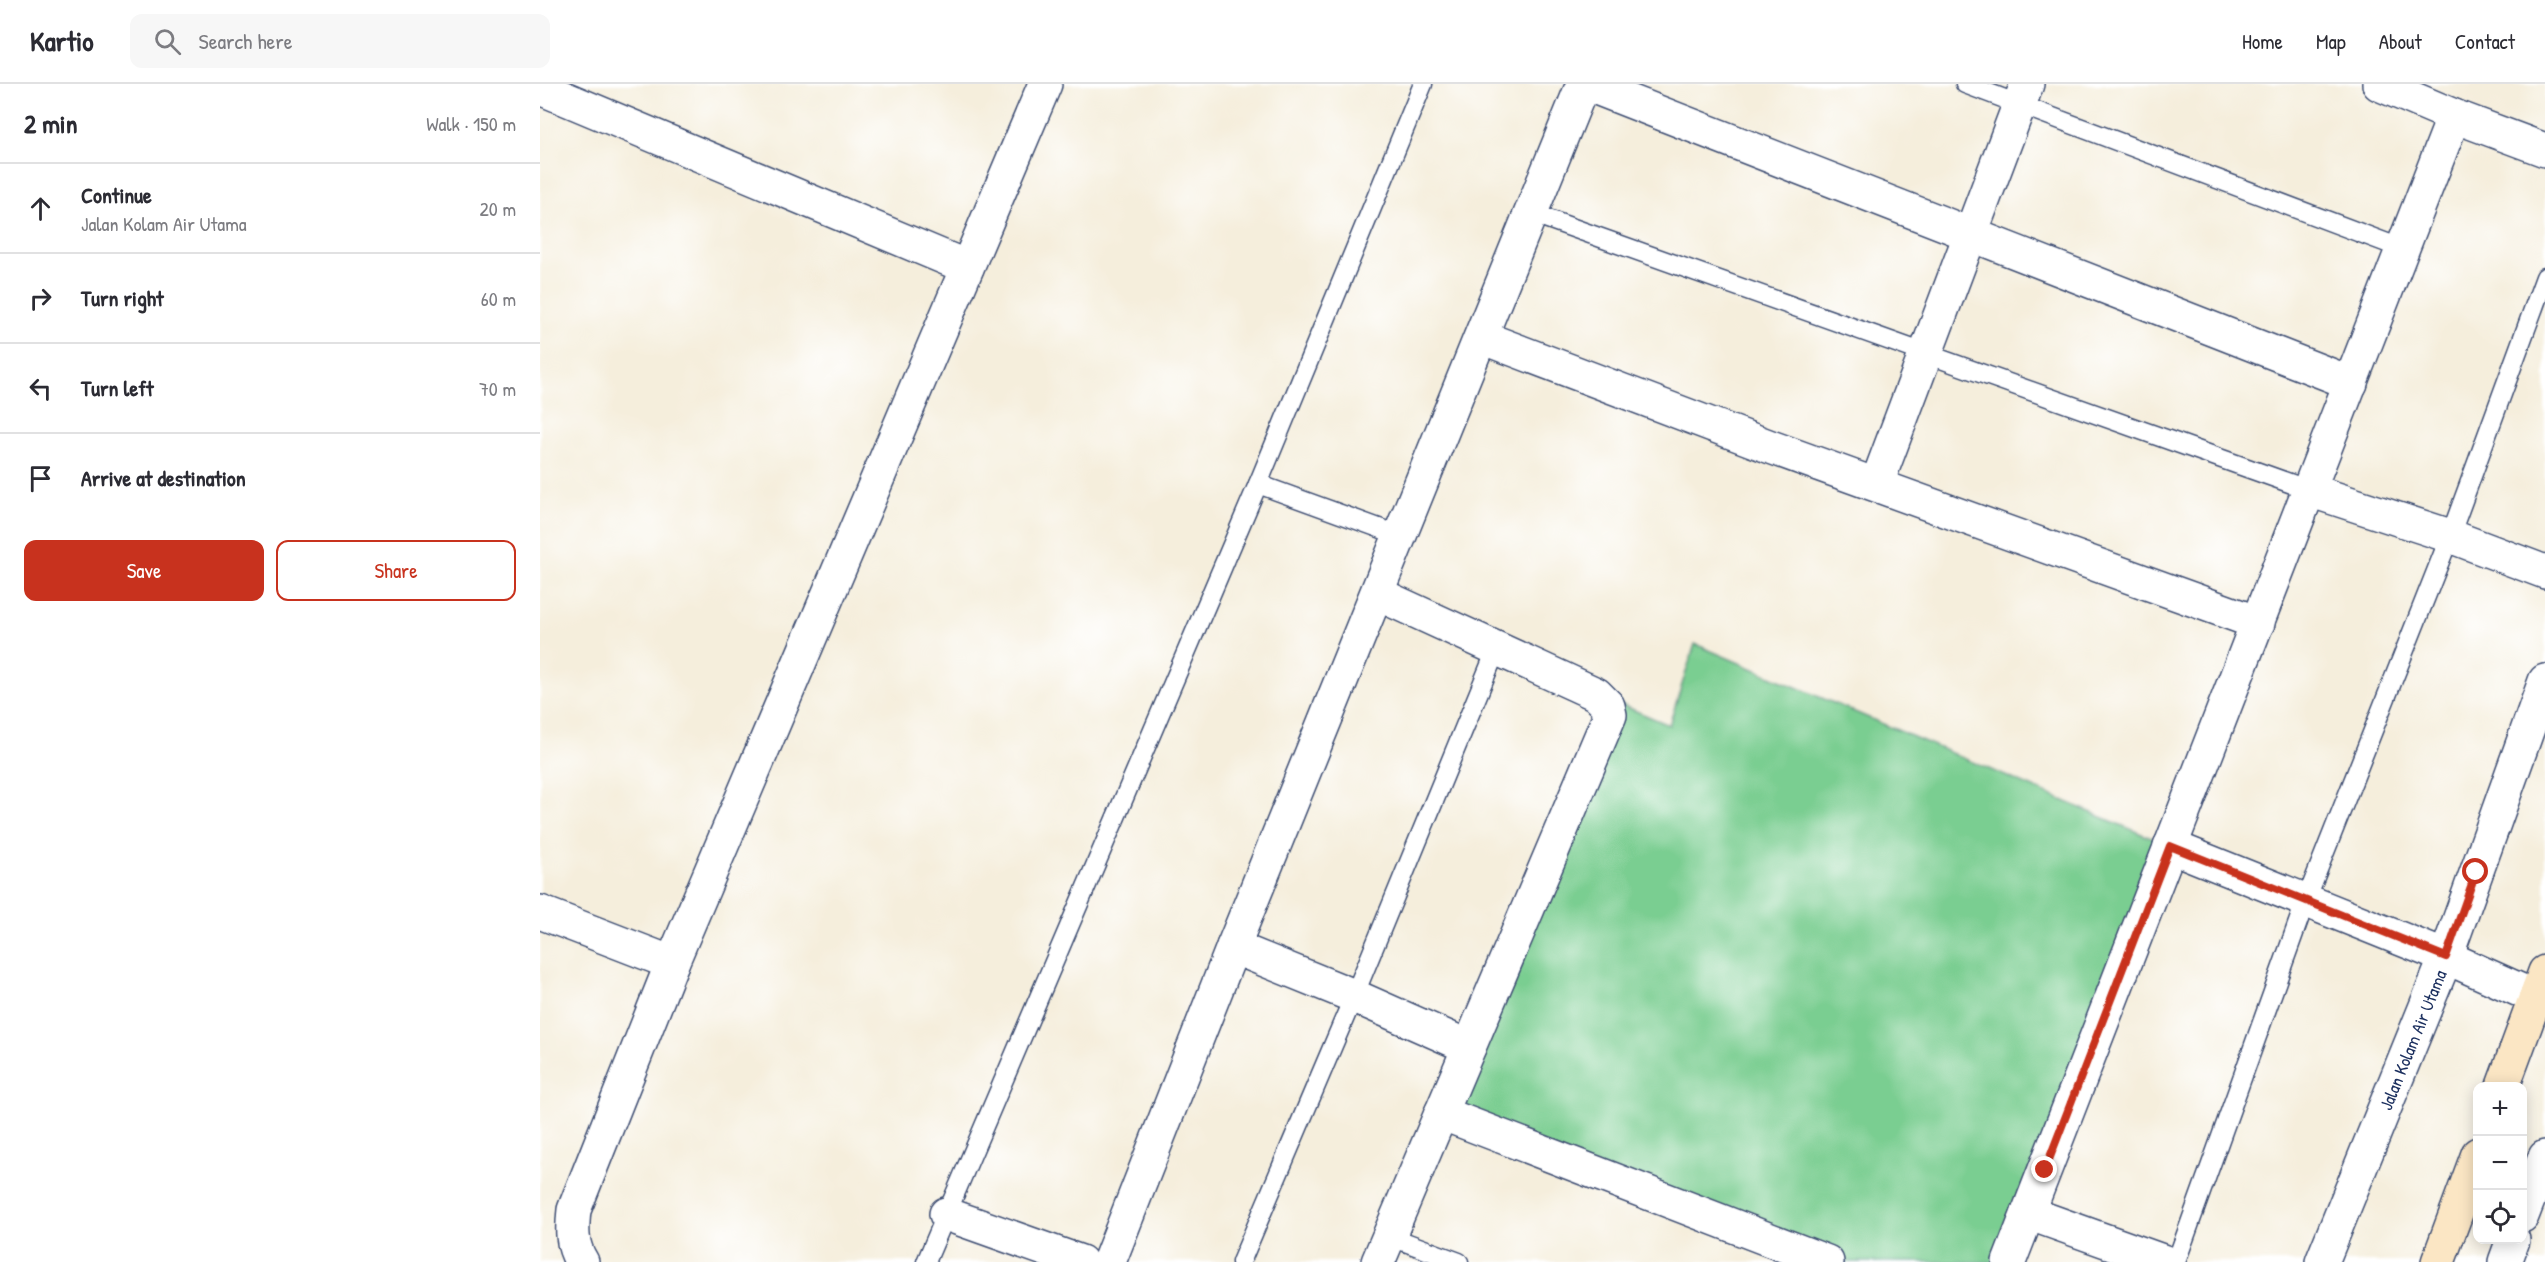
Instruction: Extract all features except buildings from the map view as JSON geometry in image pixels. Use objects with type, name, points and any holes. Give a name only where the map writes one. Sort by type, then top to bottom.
[{"type":"main road","points":[[2504,1082],[2540,985]]},
{"type":"main road","points":[[2438,1262],[2473,1168]]},
{"type":"street","points":[[582,1262],[576,1253],[571,1233],[574,1210],[672,963],[1045,84]]},
{"type":"street","points":[[1109,1262],[1233,947],[1584,84],[2351,382]]},
{"type":"street","points":[[2379,84],[2454,116],[2545,150]]},
{"type":"street","points":[[540,88],[967,267]]},
{"type":"street","points":[[1877,483],[2023,94]]},
{"type":"street","points":[[2009,1262],[2454,116]]},
{"type":"street","points":[[1481,337],[1768,446],[1877,483],[2258,623]]},
{"type":"street","points":[[2309,490],[2450,536],[2545,572]]},
{"type":"street","points":[[1378,594],[1596,694],[1608,706],[1610,715],[1384,1249]]},
{"type":"street","name":"Jalan Kolam Air Utama","points":[[2322,1262],[2446,957],[2545,681]]},
{"type":"street","points":[[2170,846],[2446,957],[2540,985]]},
{"type":"street","points":[[540,912],[672,963]]},
{"type":"street","points":[[1233,947],[1354,996],[1469,1047]]},
{"type":"street","points":[[1441,1113],[1827,1262]]},
{"type":"street","points":[[2527,1205],[2545,1157]]},
{"type":"street","points":[[2028,1213],[2165,1262]]},
{"type":"street","points":[[946,1214],[1082,1262]]},
{"type":"street","points":[[2505,1262],[2511,1244]]},
{"type":"lane","points":[[926,1262],[1258,484],[1423,84]]},
{"type":"lane","points":[[1965,84],[2023,94],[2403,249]]},
{"type":"lane","points":[[1531,213],[2309,490]]},
{"type":"lane","points":[[2176,1262],[2307,900],[2450,536],[2545,277]]},
{"type":"lane","points":[[1258,484],[1401,536]]},
{"type":"lane","points":[[1241,1262],[1354,996],[1497,648]]},
{"type":"lane","points":[[1384,1249],[1459,1262]]},
{"type":"green space","points":[[1695,644],[2170,846],[2009,1262],[1827,1262],[1441,1113],[1608,724],[1596,694],[1669,725]]},
{"type":"route","points":[[2045,1170],[2170,846],[2446,957],[2476,872]]}]
